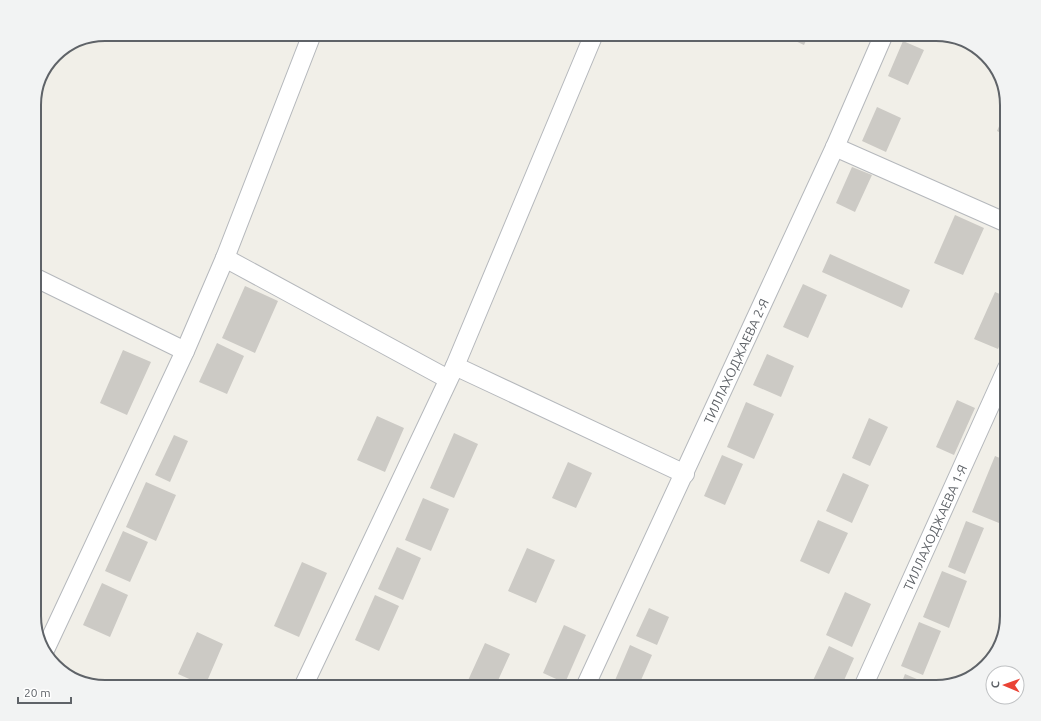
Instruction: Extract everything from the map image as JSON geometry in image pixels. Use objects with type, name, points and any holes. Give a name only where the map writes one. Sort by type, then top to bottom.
[{"type":"street","points":[[48,644],[185,351],[225,258],[309,41]]},
{"type":"street","points":[[306,680],[452,373],[591,41]]},
{"type":"street","name":"ТИЛЛАХОДЖАЕВА 2-Я","points":[[588,680],[835,147],[881,41]]},
{"type":"street","points":[[835,147],[1000,220]]},
{"type":"street","points":[[225,258],[452,373],[684,474]]},
{"type":"street","points":[[41,280],[185,351]]},
{"type":"street","name":"ТИЛЛАХОДЖАЕВА 1-Я","points":[[866,680],[1000,384]]},
{"type":"building","points":[[795,41],[806,41],[804,45]]},
{"type":"building","points":[[903,41],[924,50],[908,85],[888,76]]},
{"type":"building","points":[[877,107],[901,118],[886,152],[862,141]]},
{"type":"building","points":[[1000,124],[1000,132],[997,131]]},
{"type":"building","points":[[852,167],[872,175],[855,212],[836,203]]},
{"type":"building","points":[[955,215],[984,228],[963,275],[934,263]]},
{"type":"building","points":[[830,254],[910,290],[902,308],[822,272]]},
{"type":"building","points":[[803,284],[827,295],[808,338],[783,327]]},
{"type":"building","points":[[245,286],[278,301],[255,353],[222,338]]},
{"type":"building","points":[[995,292],[1000,294],[1000,345],[998,349],[974,339]]},
{"type":"building","points":[[217,343],[244,356],[227,394],[199,382]]},
{"type":"building","points":[[123,350],[151,362],[127,415],[100,403]]},
{"type":"building","points":[[767,354],[794,366],[781,397],[753,385]]},
{"type":"building","points":[[957,400],[975,408],[954,455],[936,447]]},
{"type":"building","points":[[746,402],[774,414],[754,459],[727,447]]},
{"type":"building","points":[[377,416],[404,428],[385,472],[357,460]]},
{"type":"building","points":[[869,418],[888,427],[870,466],[852,458]]},
{"type":"building","points":[[454,433],[478,444],[454,498],[430,488]]},
{"type":"building","points":[[174,435],[188,441],[170,482],[155,475]]},
{"type":"building","points":[[722,455],[743,464],[725,505],[704,496]]},
{"type":"building","points":[[995,456],[1000,458],[999,523],[972,512]]},
{"type":"building","points":[[568,462],[592,473],[576,508],[552,498]]},
{"type":"building","points":[[843,473],[869,485],[852,523],[826,511]]},
{"type":"building","points":[[146,482],[176,495],[156,541],[126,527]]},
{"type":"building","points":[[423,498],[449,509],[431,551],[405,540]]},
{"type":"building","points":[[818,520],[848,533],[829,574],[800,561]]},
{"type":"building","points":[[966,521],[984,528],[965,574],[948,567]]},
{"type":"building","points":[[123,531],[148,542],[130,582],[105,571]]},
{"type":"building","points":[[397,547],[421,558],[403,600],[378,589]]},
{"type":"building","points":[[527,548],[555,560],[536,603],[508,591]]},
{"type":"building","points":[[302,562],[327,573],[299,637],[274,626]]},
{"type":"building","points":[[942,571],[967,581],[949,628],[923,617]]},
{"type":"building","points":[[102,583],[128,595],[110,637],[83,625]]},
{"type":"building","points":[[845,592],[871,604],[852,647],[826,635]]},
{"type":"building","points":[[375,595],[399,606],[379,651],[355,640]]},
{"type":"building","points":[[649,608],[669,617],[657,645],[636,636]]},
{"type":"building","points":[[919,622],[941,631],[923,675],[901,666]]},
{"type":"building","points":[[564,625],[586,635],[566,680],[558,680],[543,673]]},
{"type":"building","points":[[197,632],[223,644],[208,680],[192,680],[178,674]]},
{"type":"building","points":[[485,643],[510,654],[498,680],[468,680]]},
{"type":"building","points":[[630,645],[652,655],[641,680],[615,680]]},
{"type":"building","points":[[829,646],[854,658],[844,680],[813,680]]},
{"type":"building","points":[[905,674],[919,680],[903,680]]}]
